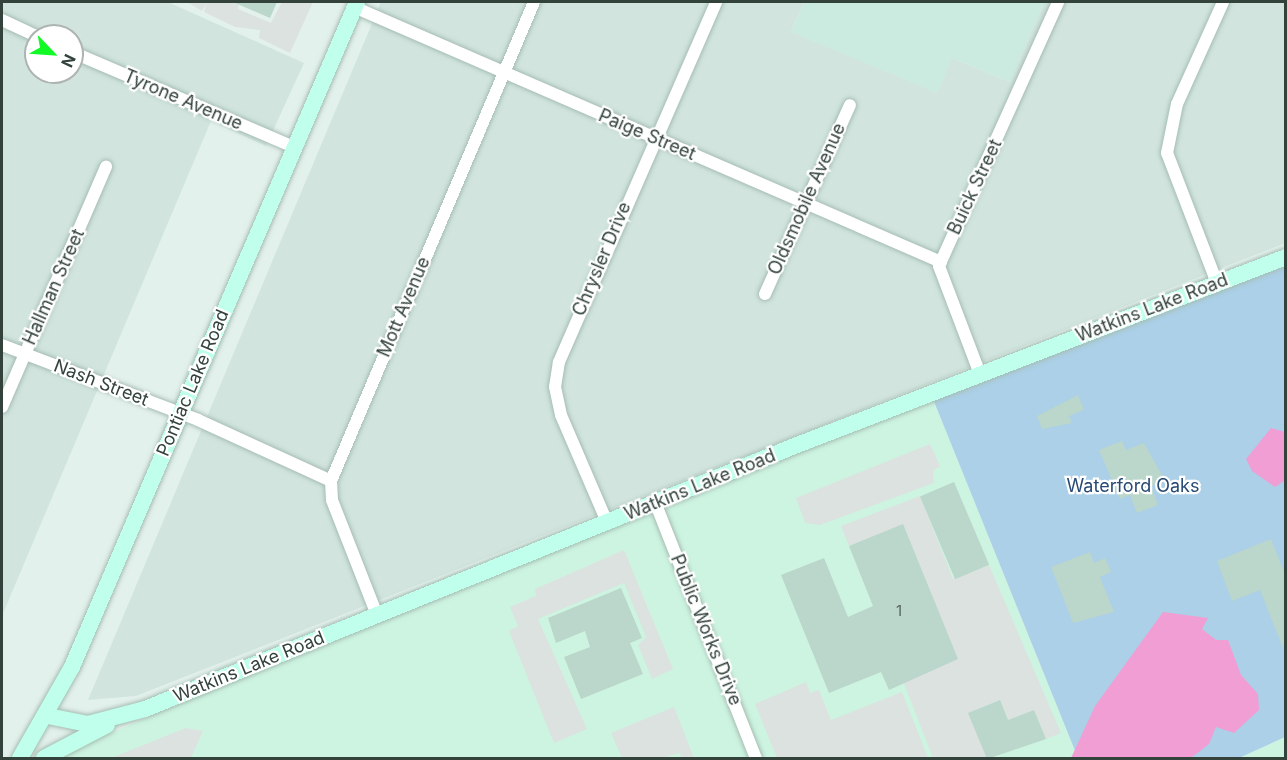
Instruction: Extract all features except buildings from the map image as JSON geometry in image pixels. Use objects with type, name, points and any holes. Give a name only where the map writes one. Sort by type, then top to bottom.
[{"type":"street","name":"Mott Avenue","points":[[331,481],[534,2]]},
{"type":"street","name":"Chrysler Drive","points":[[607,522],[561,415],[555,387],[568,340],[654,139],[716,2]]},
{"type":"street","name":"Buick Street","points":[[941,262],[1058,2]]},
{"type":"street","points":[[1217,283],[1167,153],[1177,104],[1223,2]]},
{"type":"street","name":"Paige Street","points":[[356,4],[503,73],[807,202],[941,262]]},
{"type":"street","name":"Pontiac Lake Road","points":[[20,759],[48,716],[356,4]]},
{"type":"street","points":[[2,20],[24,30]]},
{"type":"street","name":"Tyrone Avenue","points":[[84,57],[294,147]]},
{"type":"street","name":"Oldsmobile Avenue","points":[[765,294],[850,105]]},
{"type":"street","name":"Hallman Street","points":[[2,407],[106,167]]},
{"type":"street","name":"Watkins Lake Road","points":[[44,759],[117,719],[655,502],[1286,257]]},
{"type":"street","points":[[941,262],[980,374]]},
{"type":"street","name":"Nash Street","points":[[2,345],[180,413],[331,481]]},
{"type":"street","points":[[331,481],[332,500],[377,615]]},
{"type":"street","name":"Public Works Drive","points":[[655,502],[756,759]]},
{"type":"street","name":"Watkins Lake Road","points":[[48,716],[81,724],[117,719]]},
{"type":"shaded area","points":[[2,2],[168,2],[304,63],[266,146],[211,121],[2,616]]},
{"type":"shaded area","points":[[187,2],[239,2],[238,9],[271,23],[282,2],[313,2],[290,53],[259,38],[260,30],[235,27],[204,12],[206,4],[202,11]]},
{"type":"shaded area","points":[[381,2],[804,2],[791,32],[952,58],[1010,82],[1044,2],[1285,2],[1285,243],[136,696],[88,700]]},
{"type":"shaded area","points":[[804,2],[1044,2],[1010,82],[952,58],[937,93],[791,32]]},
{"type":"shaded area","points":[[933,399],[1078,758],[53,758],[291,656]]},
{"type":"shaded area","points":[[1271,428],[1285,432],[1284,481],[1275,487],[1252,471],[1246,459]]},
{"type":"shaded area","points":[[930,444],[940,466],[933,471],[934,483],[820,525],[805,523],[796,498]]},
{"type":"shaded area","points":[[920,496],[953,579],[989,565],[1061,733],[1046,739],[1034,710],[1008,720],[999,700],[969,713],[987,758],[933,758],[903,681],[903,525],[849,546],[841,526]]},
{"type":"shaded area","points":[[624,550],[673,669],[652,679],[638,645],[646,637],[624,583],[538,619],[587,729],[554,743],[509,631],[518,626],[510,607],[536,596],[535,589]]},
{"type":"shaded area","points":[[1163,612],[1208,618],[1202,629],[1216,640],[1228,640],[1241,675],[1258,694],[1259,710],[1234,733],[1216,727],[1209,744],[1191,758],[1071,758],[1095,706]]},
{"type":"shaded area","points":[[806,682],[810,693],[819,690],[831,720],[902,692],[928,758],[777,758],[755,704]]},
{"type":"shaded area","points":[[674,707],[694,758],[682,758],[679,753],[663,758],[622,758],[611,733]]},
{"type":"shaded area","points":[[186,728],[203,731],[191,758],[111,758]]},
{"type":"shaded area","points":[[1284,737],[1285,758],[1239,758]]},
{"type":"green space","name":"Waterford Oaks","points":[[1285,266],[1285,737],[1239,758],[1078,758],[933,399]]}]
